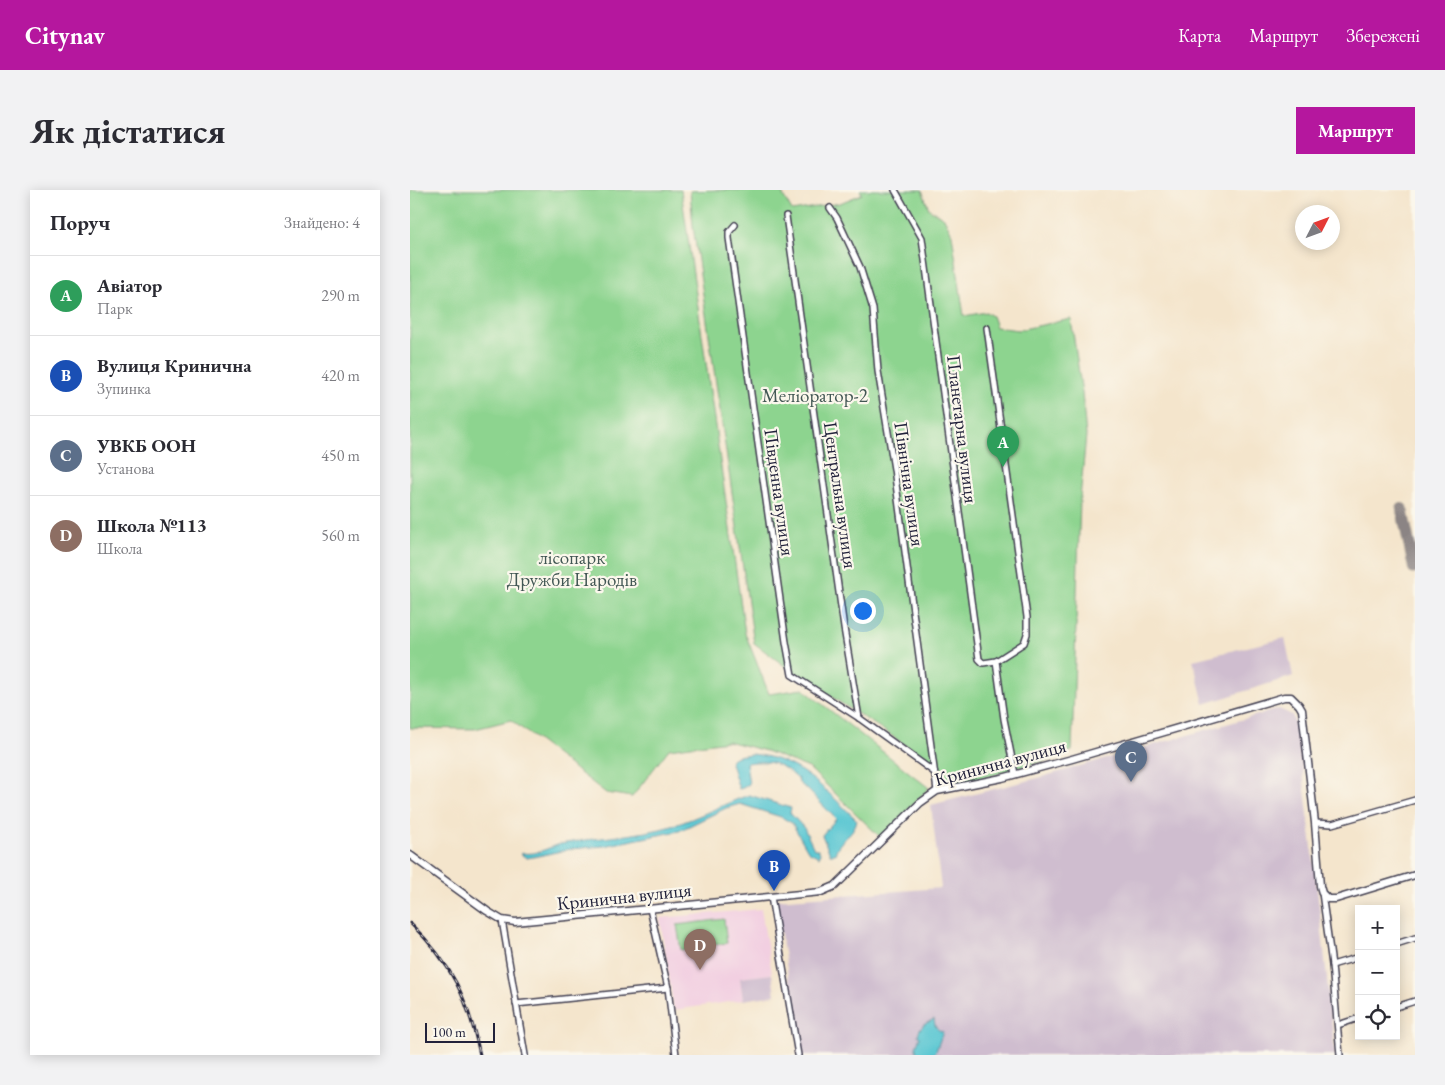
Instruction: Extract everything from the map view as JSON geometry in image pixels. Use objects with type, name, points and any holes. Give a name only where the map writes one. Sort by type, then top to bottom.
[{"type":"street","name":"Планетарна вулиця","points":[[895,190],[922,238],[962,547],[979,659],[983,663],[996,661]]},
{"type":"street","name":"Північна вулиця","points":[[830,208],[837,218],[860,267],[873,309],[878,372],[894,469],[937,791]]},
{"type":"street","name":"Центральна вулиця","points":[[786,216],[859,718]]},
{"type":"street","name":"Південна вулиця","points":[[735,225],[730,232],[730,238],[792,675],[859,718]]},
{"type":"street","points":[[987,328],[1027,616],[1027,634],[1024,643],[996,661],[1004,719],[1015,774]]},
{"type":"street","name":"Кринична вулиця","points":[[502,920],[515,922],[821,892],[835,886],[920,803],[937,791],[1072,759],[1284,697],[1291,697],[1296,700],[1302,710],[1315,823]]},
{"type":"street","points":[[859,718],[934,772]]},
{"type":"street","points":[[1340,1055],[1332,965],[1320,886],[1315,823],[1332,824],[1415,800]]},
{"type":"street","points":[[410,855],[502,920],[525,1055]]},
{"type":"street","points":[[1322,893],[1328,899],[1336,899],[1415,875]]},
{"type":"street","points":[[771,897],[798,1055]]},
{"type":"street","points":[[650,909],[668,988],[676,1055]]},
{"type":"street","points":[[1400,943],[1415,938]]},
{"type":"street","points":[[1332,965],[1355,958]]},
{"type":"street","points":[[516,1004],[668,988]]},
{"type":"street","points":[[1400,1005],[1415,1000]]},
{"type":"street","points":[[1338,1025],[1355,1019]]},
{"type":"shaded area","points":[[1285,638],[1293,676],[1204,704],[1193,660]]},
{"type":"shaded area","points":[[1279,709],[1292,715],[1298,732],[1335,1055],[802,1055],[775,900],[941,888],[931,805],[1038,778]]},
{"type":"shaded area","points":[[761,909],[772,974],[740,978],[743,1000],[674,1010],[660,918]]},
{"type":"shaded area","points":[[772,974],[775,995],[743,1000],[740,978]]},
{"type":"green space","name":"лісопарк Дружби Народів","points":[[410,190],[681,190],[745,633],[769,694],[803,689],[929,788],[881,838],[809,768],[766,751],[727,741],[669,749],[632,797],[606,793],[511,720],[475,729],[410,728]]},
{"type":"green space","name":"Меліоратор-2","points":[[780,190],[792,211],[840,203],[862,194],[860,190],[922,190],[929,209],[944,218],[952,234],[964,316],[986,312],[992,316],[996,327],[1018,330],[1071,319],[1086,435],[1080,499],[1072,751],[944,790],[940,770],[882,729],[797,675],[754,643],[693,226],[690,191]]},
{"type":"green space","points":[[724,919],[727,943],[681,950],[677,925]]},
{"type":"water","points":[[751,754],[768,757],[797,768],[822,787],[857,820],[853,830],[839,845],[835,854],[830,854],[822,835],[836,819],[786,769],[768,762],[746,763],[749,784],[739,789],[730,760],[737,756]]},
{"type":"water","points":[[749,795],[791,808],[790,813],[804,828],[814,849],[818,849],[819,857],[808,851],[792,823],[781,817],[740,804],[726,808],[679,831],[527,858],[520,854],[539,852],[566,843],[632,834],[672,826]]},
{"type":"water","points":[[934,1019],[936,1027],[943,1032],[936,1051],[932,1055],[918,1055],[916,1048],[920,1037],[918,1036],[920,1029],[923,1025]]},
{"type":"taxiway","points":[[1402,509],[1414,568]]},
{"type":"railway","points":[[410,923],[437,953],[456,983],[470,1016],[480,1055]]},
{"type":"place","name":"Авіатор","points":[[1003,467]]},
{"type":"place","name":"УВКБ ООН","points":[[1131,782]]},
{"type":"place","name":"Вулиця Кринична","points":[[774,891]]},
{"type":"place","name":"Школа №113","points":[[700,970]]}]
